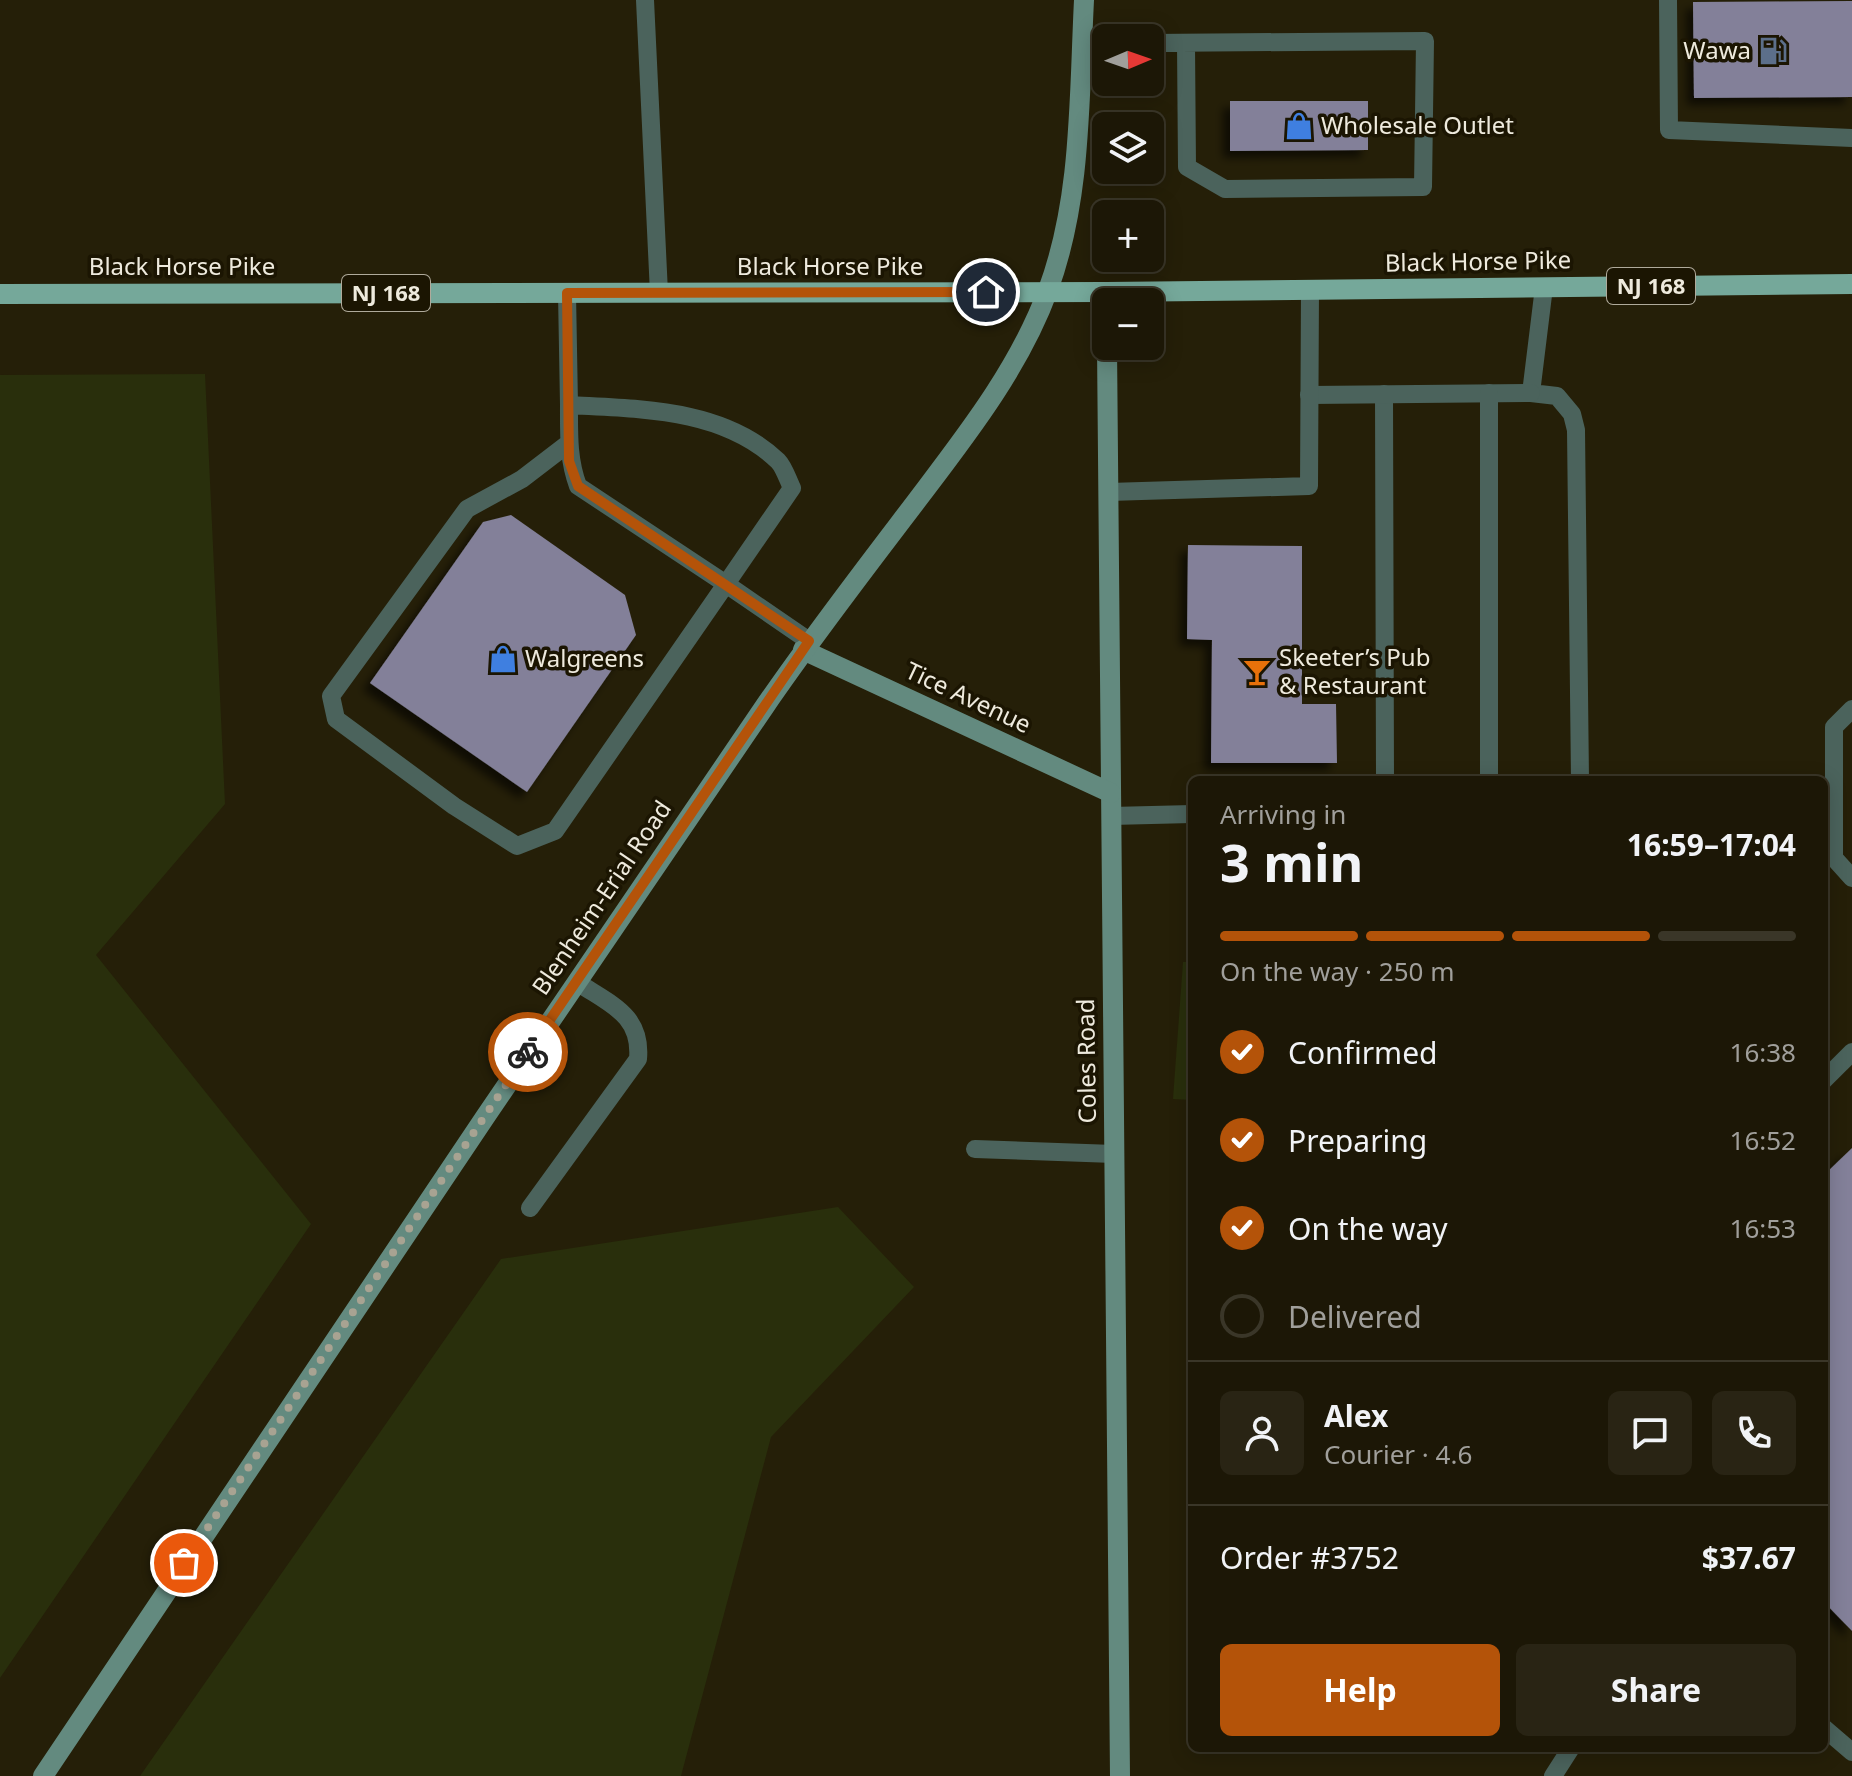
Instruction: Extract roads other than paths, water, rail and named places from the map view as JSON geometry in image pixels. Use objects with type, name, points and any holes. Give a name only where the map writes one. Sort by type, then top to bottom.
[{"type":"main road","name":"Blenheim-Erial Road","points":[[43,1776],[361,1297],[806,646],[972,427],[1013,362],[1047,292],[1067,224],[1077,147],[1084,0]]},
{"type":"main road","name":"Black Horse Pike","points":[[1164,295],[1852,281]]},
{"type":"main road","name":"Black Horse Pike","points":[[0,294],[1047,292],[1092,296]]},
{"type":"main road","name":"Coles Road","points":[[1107,360],[1120,1776]]},
{"type":"main road","name":"Tice Avenue","points":[[806,646],[1111,793]]},
{"type":"lane","points":[[645,0],[659,293]]},
{"type":"lane","points":[[1668,0],[1669,130],[1852,138]]},
{"type":"lane","points":[[1082,39],[1092,40]]},
{"type":"lane","points":[[1164,44],[1425,41],[1423,187],[1225,189],[1187,167],[1186,45]]},
{"type":"lane","points":[[1531,393],[1544,287]]},
{"type":"lane","points":[[1109,492],[1309,486],[1310,290]]},
{"type":"lane","points":[[567,293],[569,461],[578,486],[726,584],[806,646]]},
{"type":"lane","points":[[1489,393],[1489,776]]},
{"type":"lane","points":[[1309,395],[1531,393],[1557,396],[1572,414],[1576,430],[1580,776]]},
{"type":"lane","points":[[1384,394],[1385,776]]},
{"type":"lane","points":[[569,405],[685,413],[744,438],[779,462],[792,488],[555,831],[517,846],[357,737],[336,719],[331,696],[467,509],[522,479],[569,443]]},
{"type":"lane","points":[[1852,709],[1834,727],[1834,858],[1852,878]]},
{"type":"lane","points":[[1111,816],[1188,814]]},
{"type":"lane","points":[[530,1208],[638,1059],[640,1040],[630,1019],[577,982]]},
{"type":"lane","points":[[1828,1076],[1852,1052]]},
{"type":"lane","points":[[975,1149],[1114,1154]]},
{"type":"lane","points":[[1828,1731],[1852,1752]]},
{"type":"lane","points":[[1553,1776],[1568,1752]]},
{"type":"place","name":"Wawa","points":[[1773,51]]},
{"type":"place","name":"Wholesale Outlet","points":[[1299,126]]},
{"type":"place","name":"Walgreens","points":[[503,659]]},
{"type":"place","name":"Skeeter’s Pub & Restaurant","points":[[1257,672]]}]
